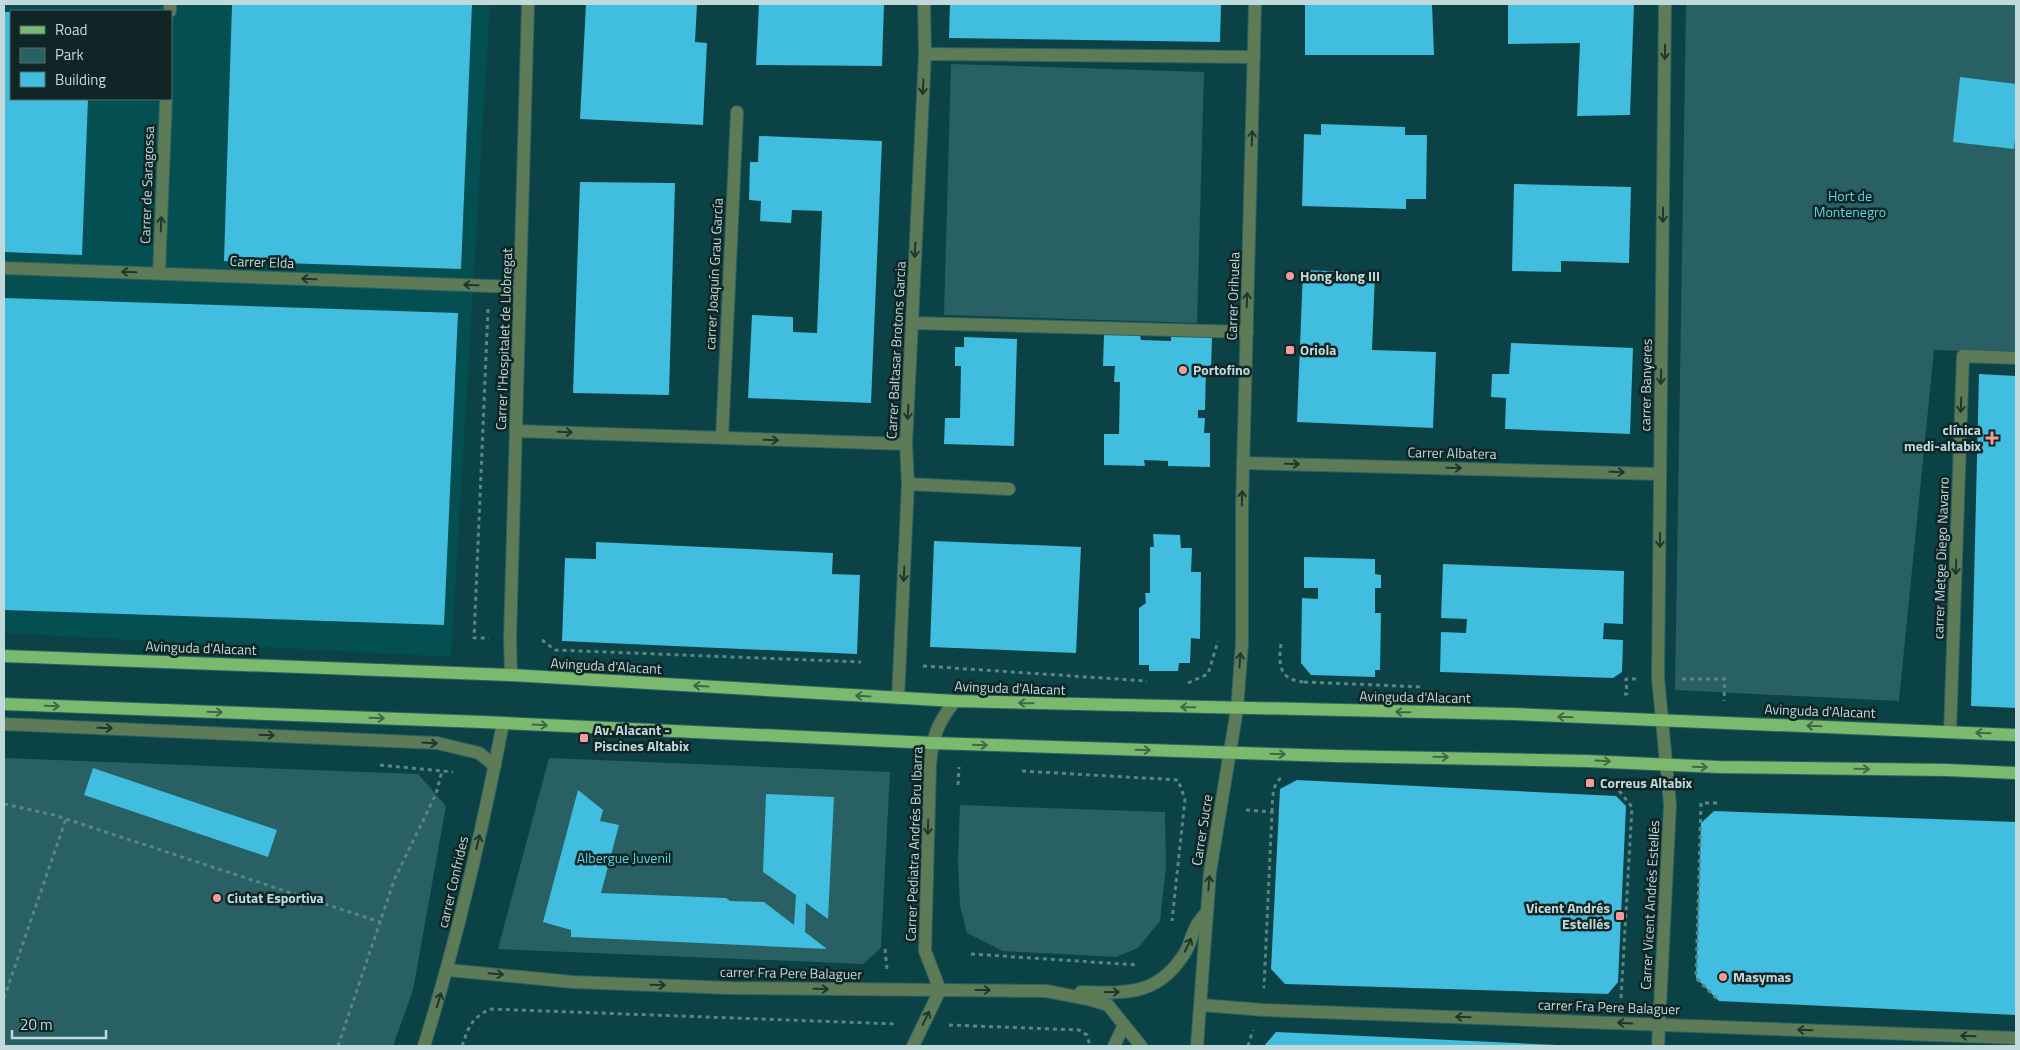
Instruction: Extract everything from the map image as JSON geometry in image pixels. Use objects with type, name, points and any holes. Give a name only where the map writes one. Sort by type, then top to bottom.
[{"type":"main road","name":"Avinguda d'Alacant","points":[[4,656],[511,675],[956,701],[1513,714],[2016,734]]},
{"type":"main road","points":[[4,704],[503,723],[932,743],[1586,760],[1667,766],[1947,770],[2016,773]]},
{"type":"street","name":"Carrer l'Hospitalet de Llobregat","points":[[511,675],[510,638],[528,4]]},
{"type":"street","name":"Carrer Baltasar Brotons Garcia","points":[[898,698],[908,484],[906,444],[925,54],[924,4]]},
{"type":"street","name":"Carrer Orihuela","points":[[1237,709],[1242,643],[1243,463],[1255,4]]},
{"type":"street","name":"carrer Banyeres","points":[[1665,4],[1658,678],[1667,766]]},
{"type":"street","points":[[925,54],[1254,57]]},
{"type":"street","name":"Carrer de Saragossa","points":[[159,273],[166,100]]},
{"type":"street","name":"carrer Joaquín Grau García","points":[[722,438],[737,112]]},
{"type":"street","name":"Carrer Elda","points":[[4,268],[520,287]]},
{"type":"street","points":[[912,323],[1247,332]]},
{"type":"street","name":"carrer Metge Diego Navarro","points":[[1950,732],[1963,356],[2016,358]]},
{"type":"street","points":[[516,431],[906,444]]},
{"type":"street","name":"Carrer Albatera","points":[[1243,463],[1660,474]]},
{"type":"street","points":[[908,484],[1009,489]]},
{"type":"street","name":"Carrer Pediatra Andrés Bru Ibarra","points":[[940,990],[925,951],[932,743],[942,717],[956,701]]},
{"type":"street","name":"Carrer Sucre","points":[[1197,1046],[1210,872],[1237,709]]},
{"type":"street","name":"carrer Confrides","points":[[424,1046],[448,970],[495,766],[503,723]]},
{"type":"street","points":[[4,724],[437,743],[479,753],[495,766]]},
{"type":"street","name":"Carrer Vicent Andrés Estellés","points":[[1658,1046],[1670,805],[1667,766]]},
{"type":"street","name":"Carrer Sucre","points":[[1046,991],[1116,993],[1140,990],[1166,976],[1187,948],[1195,927],[1206,913]]},
{"type":"street","name":"carrer Fra Pere Balaguer","points":[[448,970],[573,982],[731,988],[1046,991],[1108,1005],[1124,1025]]},
{"type":"street","points":[[913,1046],[940,990]]},
{"type":"street","name":"carrer Fra Pere Balaguer","points":[[1201,1005],[1264,1010],[2016,1038]]},
{"type":"street","points":[[1114,1046],[1124,1025],[1141,1046]]},
{"type":"path","points":[[489,286],[474,638],[492,638]]},
{"type":"path","points":[[542,640],[555,650],[861,662]]},
{"type":"path","points":[[1187,683],[1208,674],[1218,641]]},
{"type":"path","points":[[1281,644],[1279,661],[1283,672],[1289,680],[1295,682],[1433,688]]},
{"type":"path","points":[[923,666],[1148,681]]},
{"type":"path","points":[[1617,694],[1627,694],[1626,679],[1640,679]]},
{"type":"path","points":[[1682,679],[1725,679],[1724,709]]},
{"type":"path","points":[[1303,687],[1304,682]]},
{"type":"path","points":[[958,785],[958,767],[967,768]]},
{"type":"path","points":[[1015,770],[1178,780],[1184,799],[1172,922]]},
{"type":"path","points":[[338,1046],[395,878],[436,794],[442,771]]},
{"type":"path","points":[[1264,987],[1274,789],[1277,781],[1285,775]]},
{"type":"path","points":[[1606,786],[1616,787],[1632,807],[1621,999]]},
{"type":"path","points":[[1717,803],[1701,803],[1696,978],[1719,1001]]},
{"type":"path","points":[[4,804],[66,819],[380,922]]},
{"type":"path","points":[[1246,810],[1272,812]]},
{"type":"path","points":[[4,998],[66,819]]},
{"type":"path","points":[[885,949],[887,975]]},
{"type":"path","points":[[972,954],[1145,965]]},
{"type":"path","points":[[462,1046],[467,1031],[476,1016],[490,1009],[897,1024]]},
{"type":"path","points":[[1248,1046],[1254,1024]]},
{"type":"path","points":[[948,1025],[1079,1030],[1087,1035],[1090,1046]]},
{"type":"shaded area","points":[[4,4],[490,4],[451,657],[4,633]]},
{"type":"green space","name":"Hort de Montenegro","points":[[1686,4],[2016,4],[2016,353],[1934,350],[1899,701],[1675,690]]},
{"type":"green space","points":[[951,64],[1204,72],[1197,323],[944,315]]},
{"type":"green space","name":"Ciutat Esportiva","points":[[4,758],[418,774],[446,806],[413,990],[393,1046],[4,1046]]},
{"type":"green space","name":"Albergue Juvenil","points":[[549,758],[890,772],[881,948],[863,964],[498,949]]},
{"type":"green space","points":[[960,805],[1165,812],[1166,867],[1160,921],[1138,948],[1116,957],[1003,951],[967,933],[960,905],[958,860]]},
{"type":"building","points":[[232,4],[472,4],[461,269],[224,261]]},
{"type":"building","points":[[586,4],[697,4],[695,42],[707,43],[703,125],[580,119]]},
{"type":"building","points":[[759,4],[884,4],[882,66],[756,65]]},
{"type":"building","points":[[950,4],[1221,4],[1220,42],[949,38]]},
{"type":"building","points":[[1305,4],[1432,4],[1434,55],[1305,55]]},
{"type":"building","points":[[1508,4],[1634,4],[1630,115],[1577,116],[1580,43],[1508,44]]},
{"type":"building","points":[[4,12],[10,12],[10,100],[88,100],[82,255],[4,252]]},
{"type":"building","points":[[1960,77],[2016,84],[2014,149],[1953,142]]},
{"type":"building","points":[[1321,124],[1405,127],[1405,135],[1427,135],[1426,199],[1406,199],[1406,209],[1302,206],[1304,134],[1321,135]]},
{"type":"building","points":[[759,136],[882,141],[871,403],[748,398],[752,315],[793,317],[793,332],[817,333],[822,211],[792,210],[791,223],[760,221],[761,201],[749,200],[750,162],[758,162]]},
{"type":"building","points":[[580,182],[675,183],[669,395],[573,393]]},
{"type":"building","points":[[1514,184],[1631,187],[1629,263],[1561,261],[1561,272],[1512,271]]},
{"type":"building","points":[[1303,270],[1375,273],[1372,350],[1436,352],[1433,428],[1297,422]]},
{"type":"building","points":[[4,298],[458,313],[444,625],[4,610]]},
{"type":"building","points":[[1104,334],[1140,335],[1141,340],[1171,341],[1171,336],[1212,337],[1211,370],[1206,370],[1205,410],[1198,410],[1198,418],[1205,418],[1204,433],[1210,433],[1210,467],[1168,466],[1168,461],[1144,460],[1145,466],[1104,465],[1104,434],[1119,434],[1120,382],[1114,382],[1115,366],[1103,366]]},
{"type":"building","points":[[964,337],[1017,339],[1014,446],[944,444],[945,418],[960,418],[961,366],[955,366],[955,347],[964,347]]},
{"type":"building","points":[[1511,343],[1633,348],[1630,434],[1505,429],[1506,398],[1491,397],[1492,374],[1509,374]]},
{"type":"building","points":[[1979,374],[2016,376],[2016,708],[1971,706]]},
{"type":"building","points":[[1153,534],[1180,535],[1181,548],[1192,548],[1191,572],[1201,572],[1200,639],[1191,638],[1190,663],[1179,663],[1178,671],[1149,671],[1149,665],[1139,665],[1139,608],[1146,603],[1145,593],[1150,593],[1150,547],[1154,547]]},
{"type":"building","points":[[934,541],[1081,547],[1076,653],[930,647]]},
{"type":"building","points":[[596,542],[833,553],[832,574],[860,575],[857,654],[562,641],[565,558],[596,559]]},
{"type":"building","points":[[1304,557],[1375,559],[1375,574],[1381,575],[1381,588],[1375,588],[1375,613],[1381,613],[1380,670],[1375,670],[1375,677],[1311,675],[1301,663],[1302,598],[1318,599],[1318,588],[1304,588]]},
{"type":"building","points":[[1443,564],[1624,571],[1623,624],[1604,623],[1603,639],[1623,640],[1622,672],[1613,678],[1440,672],[1441,632],[1466,633],[1467,619],[1441,618]]},
{"type":"building","points":[[93,768],[277,830],[268,857],[84,795]]},
{"type":"building","points":[[1297,780],[1616,796],[1626,806],[1618,982],[1608,994],[1285,984],[1271,969],[1280,789]]},
{"type":"building","points":[[578,790],[603,810],[600,821],[619,825],[601,893],[726,898],[730,901],[764,902],[794,925],[796,895],[763,872],[766,794],[834,797],[828,919],[806,903],[805,932],[827,949],[571,937],[571,930],[543,922]]},
{"type":"building","points":[[1714,811],[2016,822],[2016,1015],[1719,1001],[1696,978],[1701,823]]},
{"type":"building","points":[[1276,1032],[1557,1045],[1557,1046],[1264,1046]]},
{"type":"place","name":"Hong kong III","points":[[1290,276]]},
{"type":"place","name":"Oriola","points":[[1290,350]]},
{"type":"place","name":"Portofino","points":[[1183,370]]},
{"type":"place","name":"clínica medi-altabix","points":[[1992,438]]},
{"type":"place","name":"Av. Alacant - Piscines Altabix","points":[[584,738]]},
{"type":"place","name":"Correus Altabix","points":[[1590,783]]},
{"type":"place","name":"Ciutat Esportiva","points":[[217,898]]},
{"type":"place","name":"Vicent Andrés Estellés","points":[[1620,916]]},
{"type":"place","name":"Masymas","points":[[1723,977]]}]
